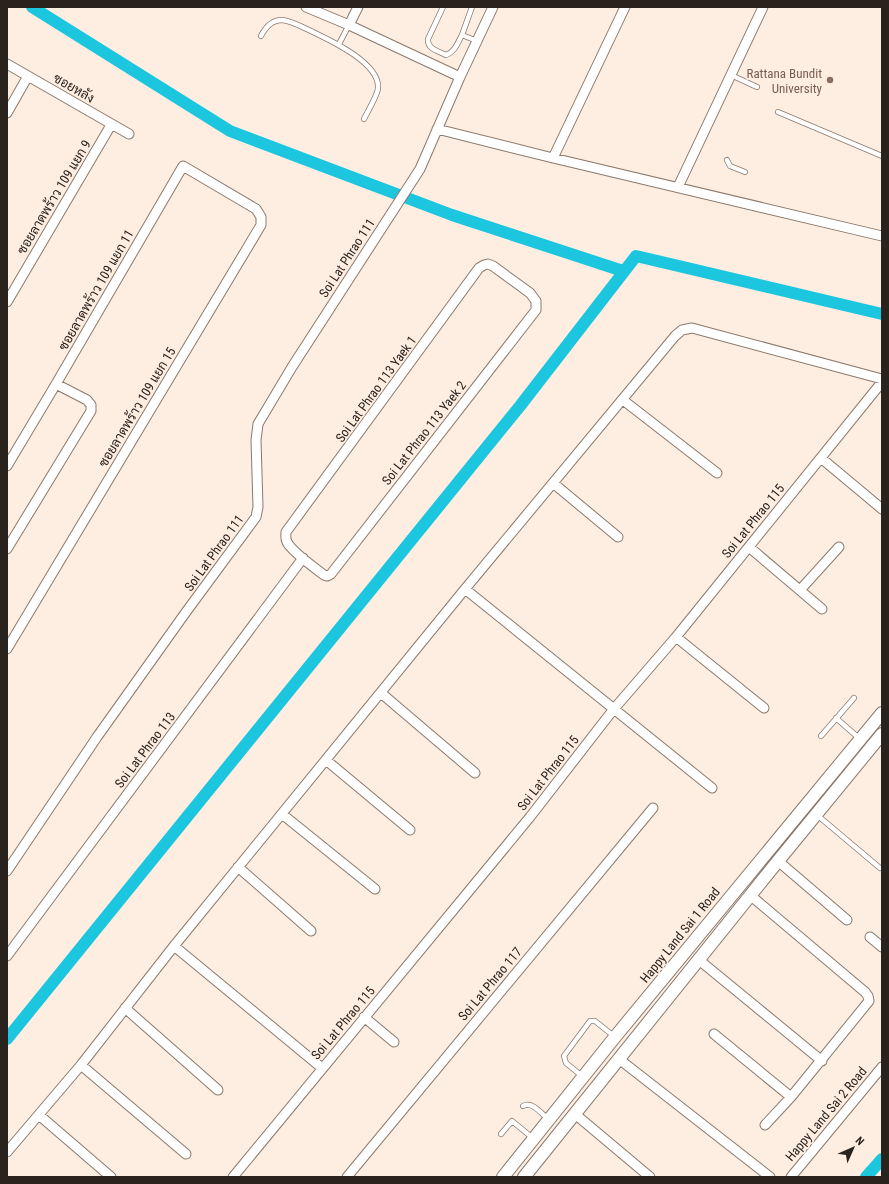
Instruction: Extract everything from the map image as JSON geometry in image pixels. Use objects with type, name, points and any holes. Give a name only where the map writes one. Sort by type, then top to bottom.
[{"type":"street","points":[[306,7],[349,25],[460,77]]},
{"type":"street","points":[[349,25],[358,7]]},
{"type":"street","name":"Soi Lat Phrao 111","points":[[7,871],[97,737],[256,517],[258,508],[256,440],[258,424],[292,366],[420,169],[460,77],[493,7]]},
{"type":"street","points":[[553,158],[625,7]]},
{"type":"street","points":[[678,187],[764,7]]},
{"type":"street","name":"ซอยหลัง","points":[[7,64],[129,134]]},
{"type":"street","points":[[7,113],[28,76]]},
{"type":"street","name":"ซอยลาดพร้าว 109 แยก 9","points":[[7,302],[112,125]]},
{"type":"street","points":[[437,129],[882,236]]},
{"type":"street","name":"ซอยลาดพร้าว 109 แยก 11","points":[[7,466],[183,166],[223,190]]},
{"type":"street","name":"ซอยลาดพร้าว 109 แยก 15","points":[[7,649],[261,225],[261,217],[256,209],[223,190]]},
{"type":"street","name":"Soi Lat Phrao 113 Yaek 1","points":[[303,558],[287,543],[285,537],[286,532],[479,268],[488,264],[515,282]]},
{"type":"street","name":"Soi Lat Phrao 113 Yaek 2","points":[[303,558],[324,575],[328,576],[331,574],[536,310],[537,305],[534,297],[515,282]]},
{"type":"street","points":[[7,1152],[81,1065],[174,946],[465,589],[675,336],[682,330],[692,328],[882,379]]},
{"type":"street","name":"Soi Lat Phrao 115","points":[[233,1177],[530,817],[613,710],[676,637],[882,382]]},
{"type":"street","points":[[7,549],[92,411],[91,405],[87,400],[56,384]]},
{"type":"street","points":[[623,400],[717,473]]},
{"type":"street","points":[[821,458],[882,509]]},
{"type":"street","points":[[553,483],[618,537]]},
{"type":"street","points":[[749,547],[822,609]]},
{"type":"street","points":[[800,590],[839,547]]},
{"type":"street","name":"Soi Lat Phrao 113","points":[[7,956],[303,558]]},
{"type":"street","points":[[465,589],[613,710],[712,788]]},
{"type":"street","points":[[676,637],[764,708]]},
{"type":"street","points":[[381,693],[475,773]]},
{"type":"street","name":"Happy Land Sai 1 Road","points":[[503,1177],[584,1077],[614,1037],[882,713]]},
{"type":"street","points":[[526,1176],[750,895],[816,814],[879,742],[862,737]]},
{"type":"street","points":[[326,760],[410,830]]},
{"type":"street","name":"Soi Lat Phrao 117","points":[[347,1177],[653,808]]},
{"type":"street","points":[[282,814],[375,889]]},
{"type":"street","points":[[778,861],[847,920]]},
{"type":"street","points":[[238,867],[311,932]]},
{"type":"street","points":[[750,895],[865,992],[868,996],[869,1002],[822,1061],[765,1125]]},
{"type":"street","points":[[870,937],[882,947]]},
{"type":"street","points":[[174,946],[322,1068]]},
{"type":"street","points":[[686,950],[822,1061]]},
{"type":"street","points":[[125,1008],[218,1090]]},
{"type":"street","points":[[364,1017],[394,1042]]},
{"type":"street","points":[[714,1034],[791,1097]]},
{"type":"street","points":[[619,1059],[770,1177]]},
{"type":"street","points":[[81,1065],[186,1154]]},
{"type":"street","name":"Happy Land Sai 2 Road","points":[[791,1177],[882,1067]]},
{"type":"street","points":[[575,1114],[650,1177]]},
{"type":"street","points":[[39,1115],[111,1177]]},
{"type":"lane","points":[[443,7],[427,43],[429,46],[446,55],[450,54],[455,49],[472,7]]},
{"type":"lane","points":[[261,36],[265,28],[282,20],[293,23],[339,44],[351,52],[371,69],[376,78],[378,89],[364,119]]},
{"type":"lane","points":[[339,44],[349,25]]},
{"type":"lane","points":[[462,34],[477,41]]},
{"type":"lane","points":[[731,75],[757,87]]},
{"type":"lane","points":[[778,112],[882,156]]},
{"type":"lane","points":[[727,160],[730,166],[745,172]]},
{"type":"lane","points":[[821,736],[854,698]]},
{"type":"lane","points":[[836,718],[862,737]]},
{"type":"lane","points":[[816,814],[880,868]]},
{"type":"lane","points":[[584,1077],[566,1063],[564,1056],[590,1021],[595,1021],[614,1037]]},
{"type":"lane","points":[[523,1106],[527,1104],[531,1105],[549,1120]]},
{"type":"lane","points":[[501,1134],[512,1121],[534,1138]]},
{"type":"waterway","points":[[32,7],[230,131],[452,215],[623,271]]},
{"type":"waterway","points":[[7,1039],[520,406],[636,256],[882,314]]},
{"type":"waterway","points":[[866,1177],[882,1159]]},
{"type":"place","name":"Rattana Bundit University","points":[[830,80]]}]
